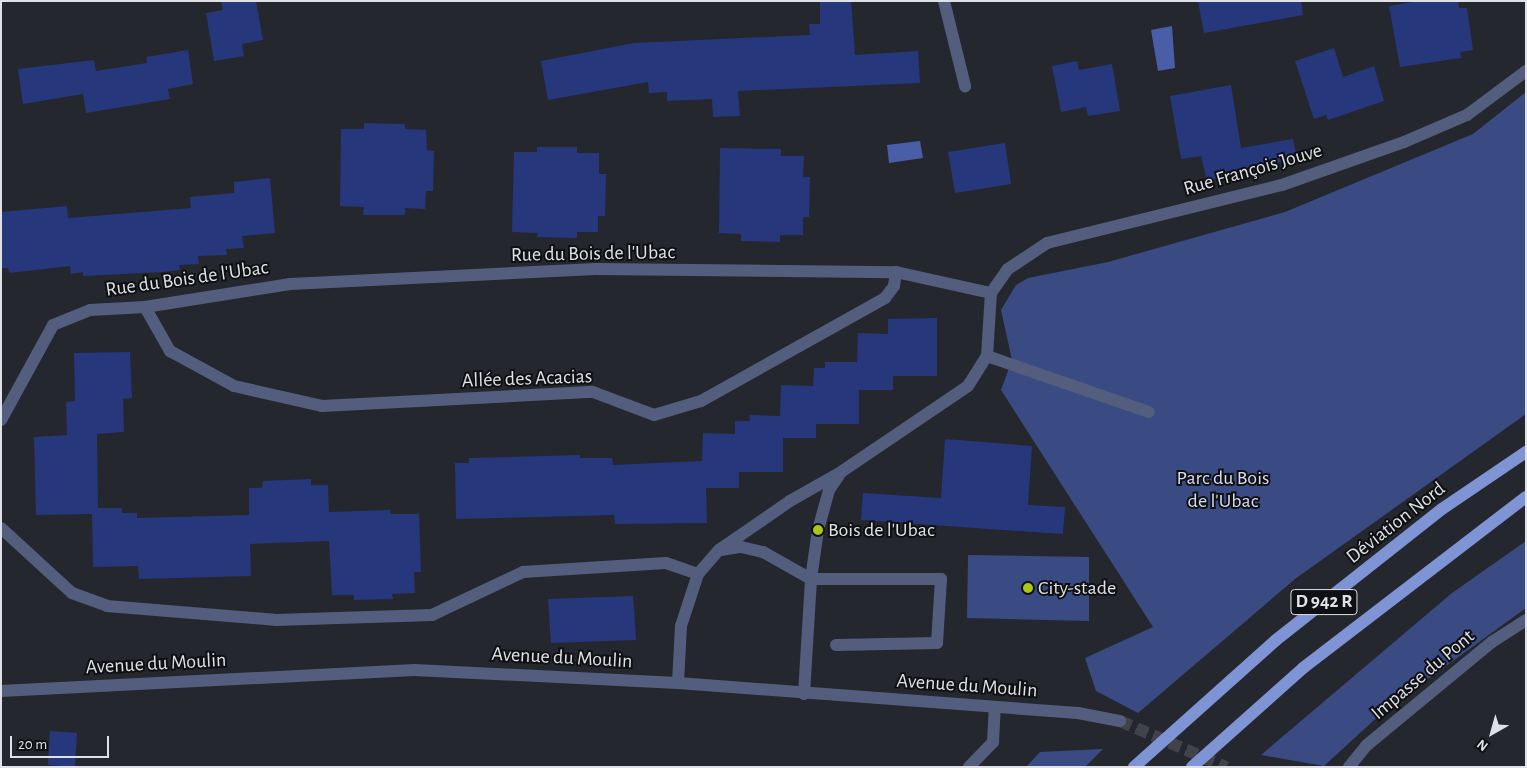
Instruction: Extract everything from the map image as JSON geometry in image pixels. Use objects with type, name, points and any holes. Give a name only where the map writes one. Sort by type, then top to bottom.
[{"type":"main road","name":"Déviation Nord","points":[[1134,767],[1276,640],[1442,509],[1526,452]]},
{"type":"main road","points":[[1192,767],[1302,668],[1526,497]]},
{"type":"street","points":[[944,1],[965,86]]},
{"type":"street","name":"Rue François Jouve","points":[[992,293],[1008,269],[1047,243],[1282,185],[1395,146],[1467,115],[1526,71]]},
{"type":"street","name":"Rue du Bois de l'Ubac","points":[[1,420],[53,325],[90,310],[145,307],[290,284],[596,270],[896,272],[992,293]]},
{"type":"street","name":"Allée des Acacias","points":[[145,307],[170,351],[234,386],[322,406],[593,392],[654,415],[701,401],[884,298],[894,286],[896,272]]},
{"type":"street","points":[[678,683],[681,626],[698,574],[719,550],[790,501],[840,472],[968,386],[988,356],[992,293]]},
{"type":"street","points":[[988,356],[1149,412]]},
{"type":"street","points":[[804,694],[811,579],[823,507],[840,472]]},
{"type":"street","points":[[1,528],[72,593],[107,606],[276,620],[432,615],[523,572],[666,563],[698,574]]},
{"type":"street","points":[[719,550],[741,547],[763,552],[811,579],[941,579],[937,643],[836,645]]},
{"type":"street","name":"Impasse du Pont","points":[[1349,767],[1367,745],[1492,642],[1526,620]]},
{"type":"street","name":"Avenue du Moulin","points":[[1,691],[414,670],[678,683],[995,707],[1120,721]]},
{"type":"street","points":[[969,767],[993,742],[995,707]]},
{"type":"green space","name":"Parc du Bois de l'Ubac","points":[[1526,92],[1526,414],[1295,579],[1138,713],[1096,691],[1085,658],[1153,627],[1001,390],[1012,360],[1001,310],[1016,285],[1028,278],[1108,262],[1285,212],[1473,134]]},
{"type":"green space","points":[[1526,541],[1526,608],[1384,711],[1324,766],[1261,755],[1452,593]]},
{"type":"green space","name":"City-stade","points":[[968,555],[1089,557],[1089,621],[967,618]]},
{"type":"green space","points":[[1103,749],[1085,767],[1026,767],[1040,752]]},
{"type":"shaded area","points":[[1172,26],[1175,68],[1158,71],[1151,30]]},
{"type":"shaded area","points":[[920,141],[923,158],[889,163],[887,145]]},
{"type":"building","points":[[221,1],[256,1],[263,40],[242,44],[244,56],[214,61],[206,13],[223,10]]},
{"type":"building","points":[[820,1],[851,1],[855,55],[918,51],[920,83],[738,91],[740,116],[713,117],[712,99],[667,101],[667,92],[649,93],[648,82],[548,100],[541,61],[634,43],[810,35],[809,24],[820,24]]},
{"type":"building","points":[[1198,1],[1301,1],[1303,15],[1204,33]]},
{"type":"building","points":[[1419,1],[1458,1],[1459,8],[1467,8],[1473,50],[1460,52],[1461,58],[1400,67],[1389,6]]},
{"type":"building","points":[[1334,48],[1343,77],[1374,66],[1384,101],[1328,120],[1326,115],[1314,119],[1295,61]]},
{"type":"building","points":[[188,50],[193,84],[168,89],[170,99],[86,113],[83,94],[23,104],[18,69],[94,60],[96,71],[147,63],[146,57]]},
{"type":"building","points":[[1077,61],[1079,70],[1112,64],[1120,111],[1088,116],[1086,107],[1061,112],[1052,66]]},
{"type":"building","points":[[1231,85],[1241,148],[1293,139],[1297,158],[1207,181],[1201,156],[1181,159],[1170,96]]},
{"type":"building","points":[[364,123],[405,124],[405,129],[426,130],[427,150],[434,151],[433,191],[426,191],[425,209],[405,208],[405,215],[363,215],[364,207],[340,206],[341,129],[364,129]]},
{"type":"building","points":[[1005,143],[1011,184],[955,193],[948,152]]},
{"type":"building","points":[[537,147],[577,147],[577,153],[599,153],[599,174],[606,174],[605,216],[598,216],[598,232],[577,232],[577,238],[537,237],[538,233],[512,232],[514,152],[537,152]]},
{"type":"building","points":[[720,148],[781,149],[781,156],[804,156],[803,177],[810,177],[809,217],[803,217],[803,235],[780,235],[780,242],[741,241],[741,234],[719,233]]},
{"type":"building","points":[[270,178],[275,233],[242,236],[244,248],[226,249],[227,255],[198,256],[199,264],[179,265],[180,270],[162,272],[83,276],[83,272],[71,274],[70,266],[9,273],[8,268],[1,268],[1,212],[67,206],[68,218],[191,208],[190,197],[234,193],[234,182]]},
{"type":"building","points":[[937,318],[937,376],[893,376],[893,390],[859,390],[859,424],[816,424],[816,438],[783,438],[783,472],[739,472],[739,488],[706,488],[707,523],[615,524],[614,515],[456,519],[455,463],[469,463],[469,458],[580,455],[580,458],[612,458],[613,465],[702,461],[703,433],[735,434],[735,421],[750,421],[749,415],[780,416],[781,385],[813,386],[814,368],[825,368],[825,362],[857,362],[858,333],[888,334],[888,319]]},
{"type":"building","points":[[130,352],[132,398],[123,399],[124,432],[97,434],[98,508],[122,508],[122,513],[137,513],[137,518],[249,515],[249,488],[262,488],[263,481],[311,479],[311,485],[328,485],[329,512],[390,510],[390,514],[419,514],[421,572],[414,572],[415,593],[392,594],[393,599],[354,600],[354,595],[332,595],[329,541],[250,544],[251,576],[139,579],[138,566],[93,567],[92,514],[36,515],[34,437],[67,435],[66,402],[75,401],[74,353]]},
{"type":"building","points":[[945,439],[1032,446],[1028,505],[1065,507],[1063,534],[861,520],[863,493],[941,498]]},
{"type":"building","points":[[633,596],[636,640],[551,643],[548,599]]},
{"type":"building","points":[[50,731],[77,733],[75,767],[48,765]]},
{"type":"tunnel","points":[[1120,721],[1226,767]]},
{"type":"place","name":"Bois de l'Ubac","points":[[818,530]]},
{"type":"place","name":"City-stade","points":[[1028,588]]}]
